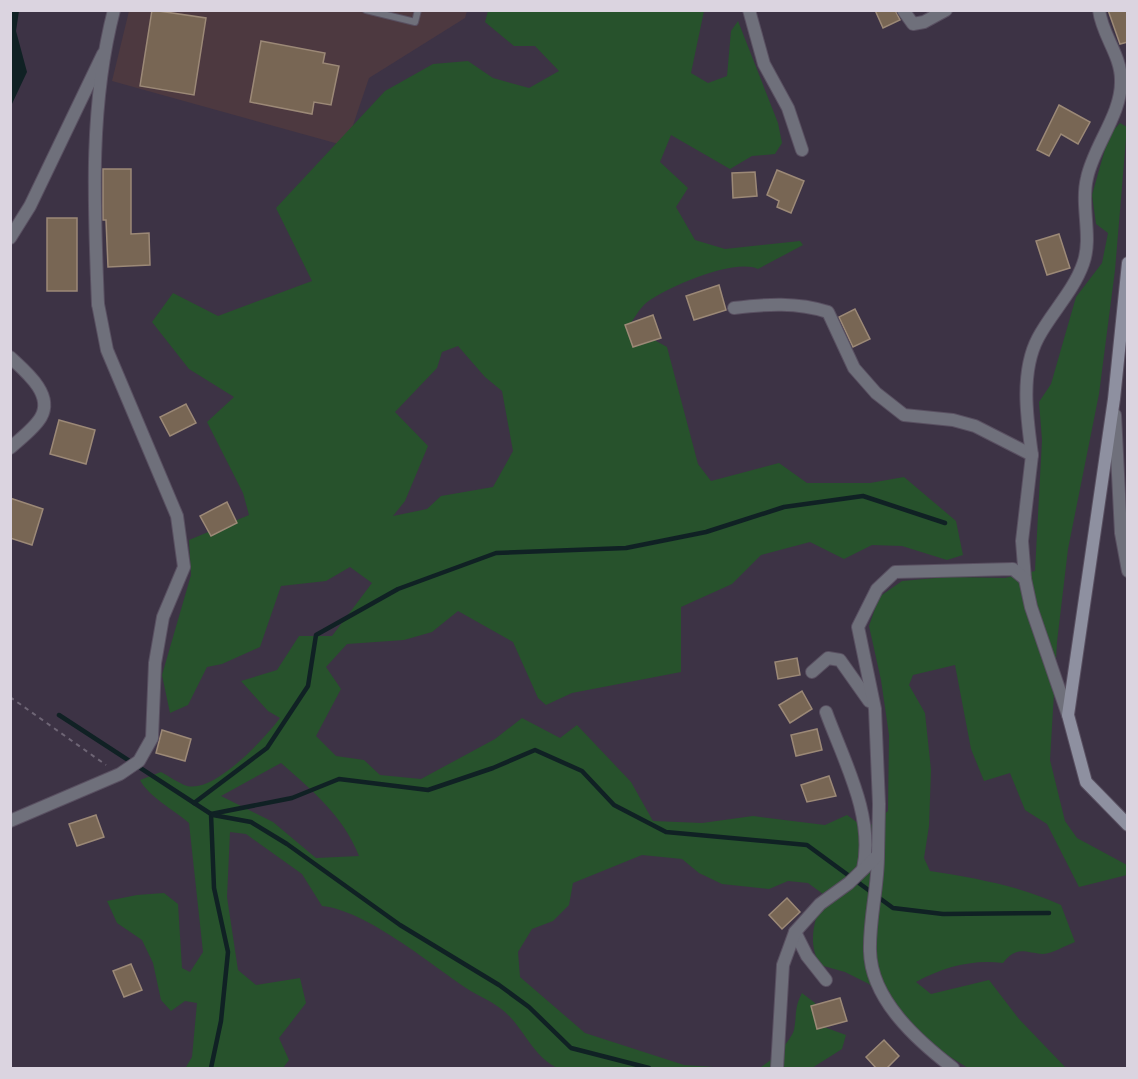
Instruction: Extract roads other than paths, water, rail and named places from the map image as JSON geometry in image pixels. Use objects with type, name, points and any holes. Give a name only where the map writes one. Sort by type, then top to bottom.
[{"type":"main road","points":[[1128,263],[1114,399],[1068,715],[1086,782],[1128,825]]},
{"type":"street","points":[[10,821],[120,774],[139,761],[152,738],[155,663],[163,617],[184,567],[177,516],[107,350],[98,304],[93,186],[103,54],[114,10]]},
{"type":"street","points":[[749,10],[765,64],[788,108],[802,150]]},
{"type":"street","points":[[903,10],[913,24],[924,22],[946,10]]},
{"type":"street","points":[[1068,715],[1031,607],[1025,579],[1022,541],[1032,455],[1027,369],[1037,340],[1084,263],[1087,245],[1084,205],[1087,178],[1118,105],[1121,83],[1120,68],[1099,10]]},
{"type":"street","points":[[10,238],[30,206],[103,54]]},
{"type":"street","points":[[734,308],[768,304],[809,306],[828,312],[854,368],[876,393],[904,415],[953,420],[975,426],[1032,455]]},
{"type":"street","points":[[10,357],[34,380],[45,402],[41,417],[10,448]]},
{"type":"street","points":[[1114,399],[1121,533],[1128,571]]},
{"type":"street","points":[[953,1068],[909,1031],[884,994],[874,972],[870,954],[878,885],[879,804],[874,710],[858,627],[877,589],[895,572],[1013,569],[1025,579]]},
{"type":"street","points":[[812,672],[828,658],[840,660],[874,710]]},
{"type":"street","points":[[826,712],[861,810],[866,854],[863,870]]},
{"type":"street","points":[[777,1068],[783,965],[795,932],[820,904],[878,855]]},
{"type":"street","points":[[795,932],[807,956],[826,980]]},
{"type":"lane","points":[[366,10],[415,22],[418,10]]},
{"type":"waterway","points":[[194,803],[267,748],[308,686],[316,635],[398,589],[496,553],[626,548],[706,532],[784,507],[863,496],[945,523]]},
{"type":"waterway","points":[[59,715],[211,814],[214,888],[228,952],[221,1021],[211,1068]]},
{"type":"waterway","points":[[211,814],[292,798],[339,779],[428,790],[493,768],[535,750],[582,771],[614,805],[666,832],[807,845],[893,908],[943,914],[1049,913]]},
{"type":"waterway","points":[[213,815],[251,822],[287,844],[400,925],[499,985],[529,1007],[571,1048],[649,1068]]}]
